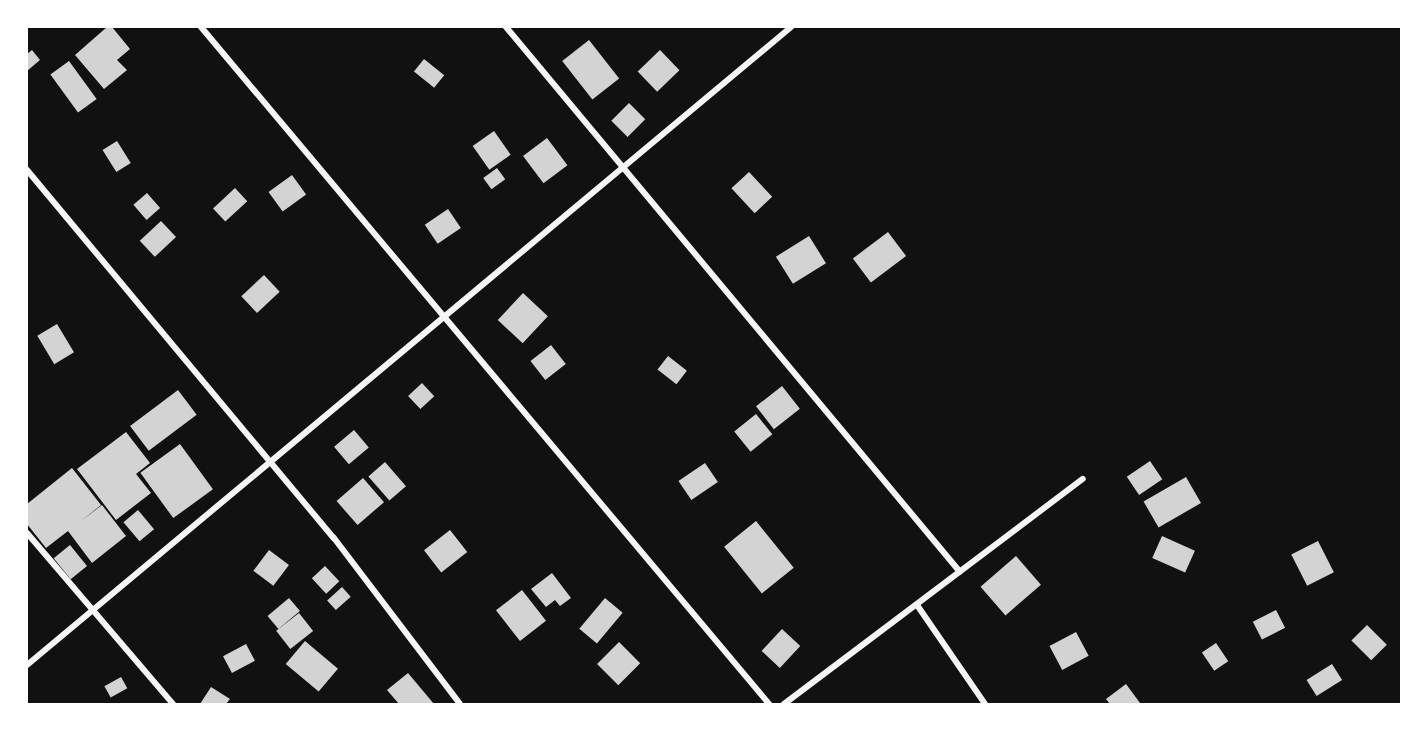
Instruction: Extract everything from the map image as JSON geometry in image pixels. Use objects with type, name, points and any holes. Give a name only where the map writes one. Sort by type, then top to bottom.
[{"type":"street","points":[[201,27],[769,704]]},
{"type":"street","points":[[506,27],[960,572]]},
{"type":"street","points":[[27,665],[791,27]]},
{"type":"street","points":[[27,170],[271,462],[460,704]]},
{"type":"street","points":[[784,704],[1083,479]]},
{"type":"street","points":[[27,533],[173,704]]},
{"type":"street","points":[[917,604],[985,704]]},
{"type":"building","points":[[107,27],[112,27],[130,49],[117,60],[127,70],[104,89],[75,55]]},
{"type":"building","points":[[589,40],[619,79],[592,100],[562,61]]},
{"type":"building","points":[[32,50],[40,60],[27,71],[27,54]]},
{"type":"building","points":[[660,50],[679,70],[657,92],[638,72]]},
{"type":"building","points":[[424,59],[444,75],[434,88],[414,71]]},
{"type":"building","points":[[69,61],[97,99],[78,113],[50,75]]},
{"type":"building","points":[[629,103],[645,119],[628,137],[611,121]]},
{"type":"building","points":[[494,131],[511,155],[489,170],[473,146]]},
{"type":"building","points":[[547,138],[567,165],[544,183],[523,156]]},
{"type":"building","points":[[117,141],[131,163],[116,172],[103,150]]},
{"type":"building","points":[[497,168],[505,179],[491,189],[483,178]]},
{"type":"building","points":[[749,172],[772,197],[755,213],[731,188]]},
{"type":"building","points":[[292,175],[306,194],[283,211],[269,192]]},
{"type":"building","points":[[235,188],[247,201],[225,222],[213,208]]},
{"type":"building","points":[[147,193],[160,208],[147,220],[133,205]]},
{"type":"building","points":[[448,209],[461,228],[438,244],[425,225]]},
{"type":"building","points":[[161,221],[176,237],[155,257],[140,241]]},
{"type":"building","points":[[888,232],[906,256],[871,282],[853,258]]},
{"type":"building","points":[[809,236],[826,263],[793,284],[776,257]]},
{"type":"building","points":[[264,275],[280,292],[257,313],[241,296]]},
{"type":"building","points":[[523,293],[548,316],[523,343],[498,320]]},
{"type":"building","points":[[57,324],[74,352],[54,364],[37,336]]},
{"type":"building","points":[[551,345],[566,364],[545,380],[531,361]]},
{"type":"building","points":[[668,356],[687,371],[676,384],[658,369]]},
{"type":"building","points":[[422,383],[434,396],[420,409],[408,396]]},
{"type":"building","points":[[782,386],[800,409],[774,429],[756,406]]},
{"type":"building","points":[[178,390],[197,415],[149,451],[130,426]]},
{"type":"building","points":[[756,414],[772,434],[751,452],[734,432]]},
{"type":"building","points":[[354,430],[369,448],[349,464],[334,447]]},
{"type":"building","points":[[126,432],[150,463],[136,474],[151,493],[116,520],[77,469]]},
{"type":"building","points":[[180,444],[213,489],[173,518],[140,473]]},
{"type":"building","points":[[1150,461],[1162,479],[1139,495],[1127,477]]},
{"type":"building","points":[[385,462],[406,486],[389,501],[368,476]]},
{"type":"building","points":[[705,463],[718,482],[691,500],[678,481]]},
{"type":"building","points":[[72,468],[101,505],[81,521],[102,505],[126,536],[92,563],[68,531],[46,548],[27,524],[27,504]]},
{"type":"building","points":[[1186,477],[1201,503],[1159,527],[1144,502]]},
{"type":"building","points":[[363,478],[384,502],[358,525],[337,501]]},
{"type":"building","points":[[138,510],[154,529],[140,541],[123,522]]},
{"type":"building","points":[[756,521],[794,568],[762,593],[724,547]]},
{"type":"building","points":[[450,530],[467,552],[441,572],[424,550]]},
{"type":"building","points":[[1162,536],[1195,551],[1185,573],[1152,558]]},
{"type":"building","points":[[1318,541],[1334,572],[1307,586],[1291,555]]},
{"type":"building","points":[[70,545],[87,566],[71,579],[54,558]]},
{"type":"building","points":[[269,550],[289,565],[273,586],[253,571]]},
{"type":"building","points":[[1016,556],[1041,585],[1005,616],[981,587]]},
{"type":"building","points":[[325,566],[339,581],[326,594],[312,578]]},
{"type":"building","points":[[552,573],[571,598],[560,606],[555,600],[546,607],[531,589]]},
{"type":"building","points":[[342,587],[351,597],[336,610],[327,600]]},
{"type":"building","points":[[522,590],[546,621],[520,641],[496,610]]},
{"type":"building","points":[[289,598],[300,611],[278,629],[268,616]]},
{"type":"building","points":[[605,598],[623,613],[597,643],[579,629]]},
{"type":"building","points":[[1276,610],[1285,628],[1262,640],[1253,622]]},
{"type":"building","points":[[299,613],[313,631],[290,649],[276,631]]},
{"type":"building","points":[[1367,625],[1387,645],[1371,660],[1351,641]]},
{"type":"building","points":[[782,629],[800,646],[780,668],[762,651]]},
{"type":"building","points":[[1076,632],[1089,656],[1062,670],[1050,646]]},
{"type":"building","points":[[305,641],[338,669],[319,692],[286,664]]},
{"type":"building","points":[[619,642],[640,663],[618,685],[597,664]]},
{"type":"building","points":[[1216,643],[1228,661],[1214,671],[1202,653]]},
{"type":"building","points":[[246,644],[255,661],[232,673],[223,656]]},
{"type":"building","points":[[1332,664],[1342,680],[1317,696],[1307,680]]},
{"type":"building","points":[[408,673],[434,704],[399,704],[387,690]]},
{"type":"building","points":[[121,677],[127,688],[111,698],[104,686]]},
{"type":"building","points":[[1126,684],[1140,703],[1110,704],[1106,699]]},
{"type":"building","points":[[211,687],[230,699],[226,704],[200,704]]}]
